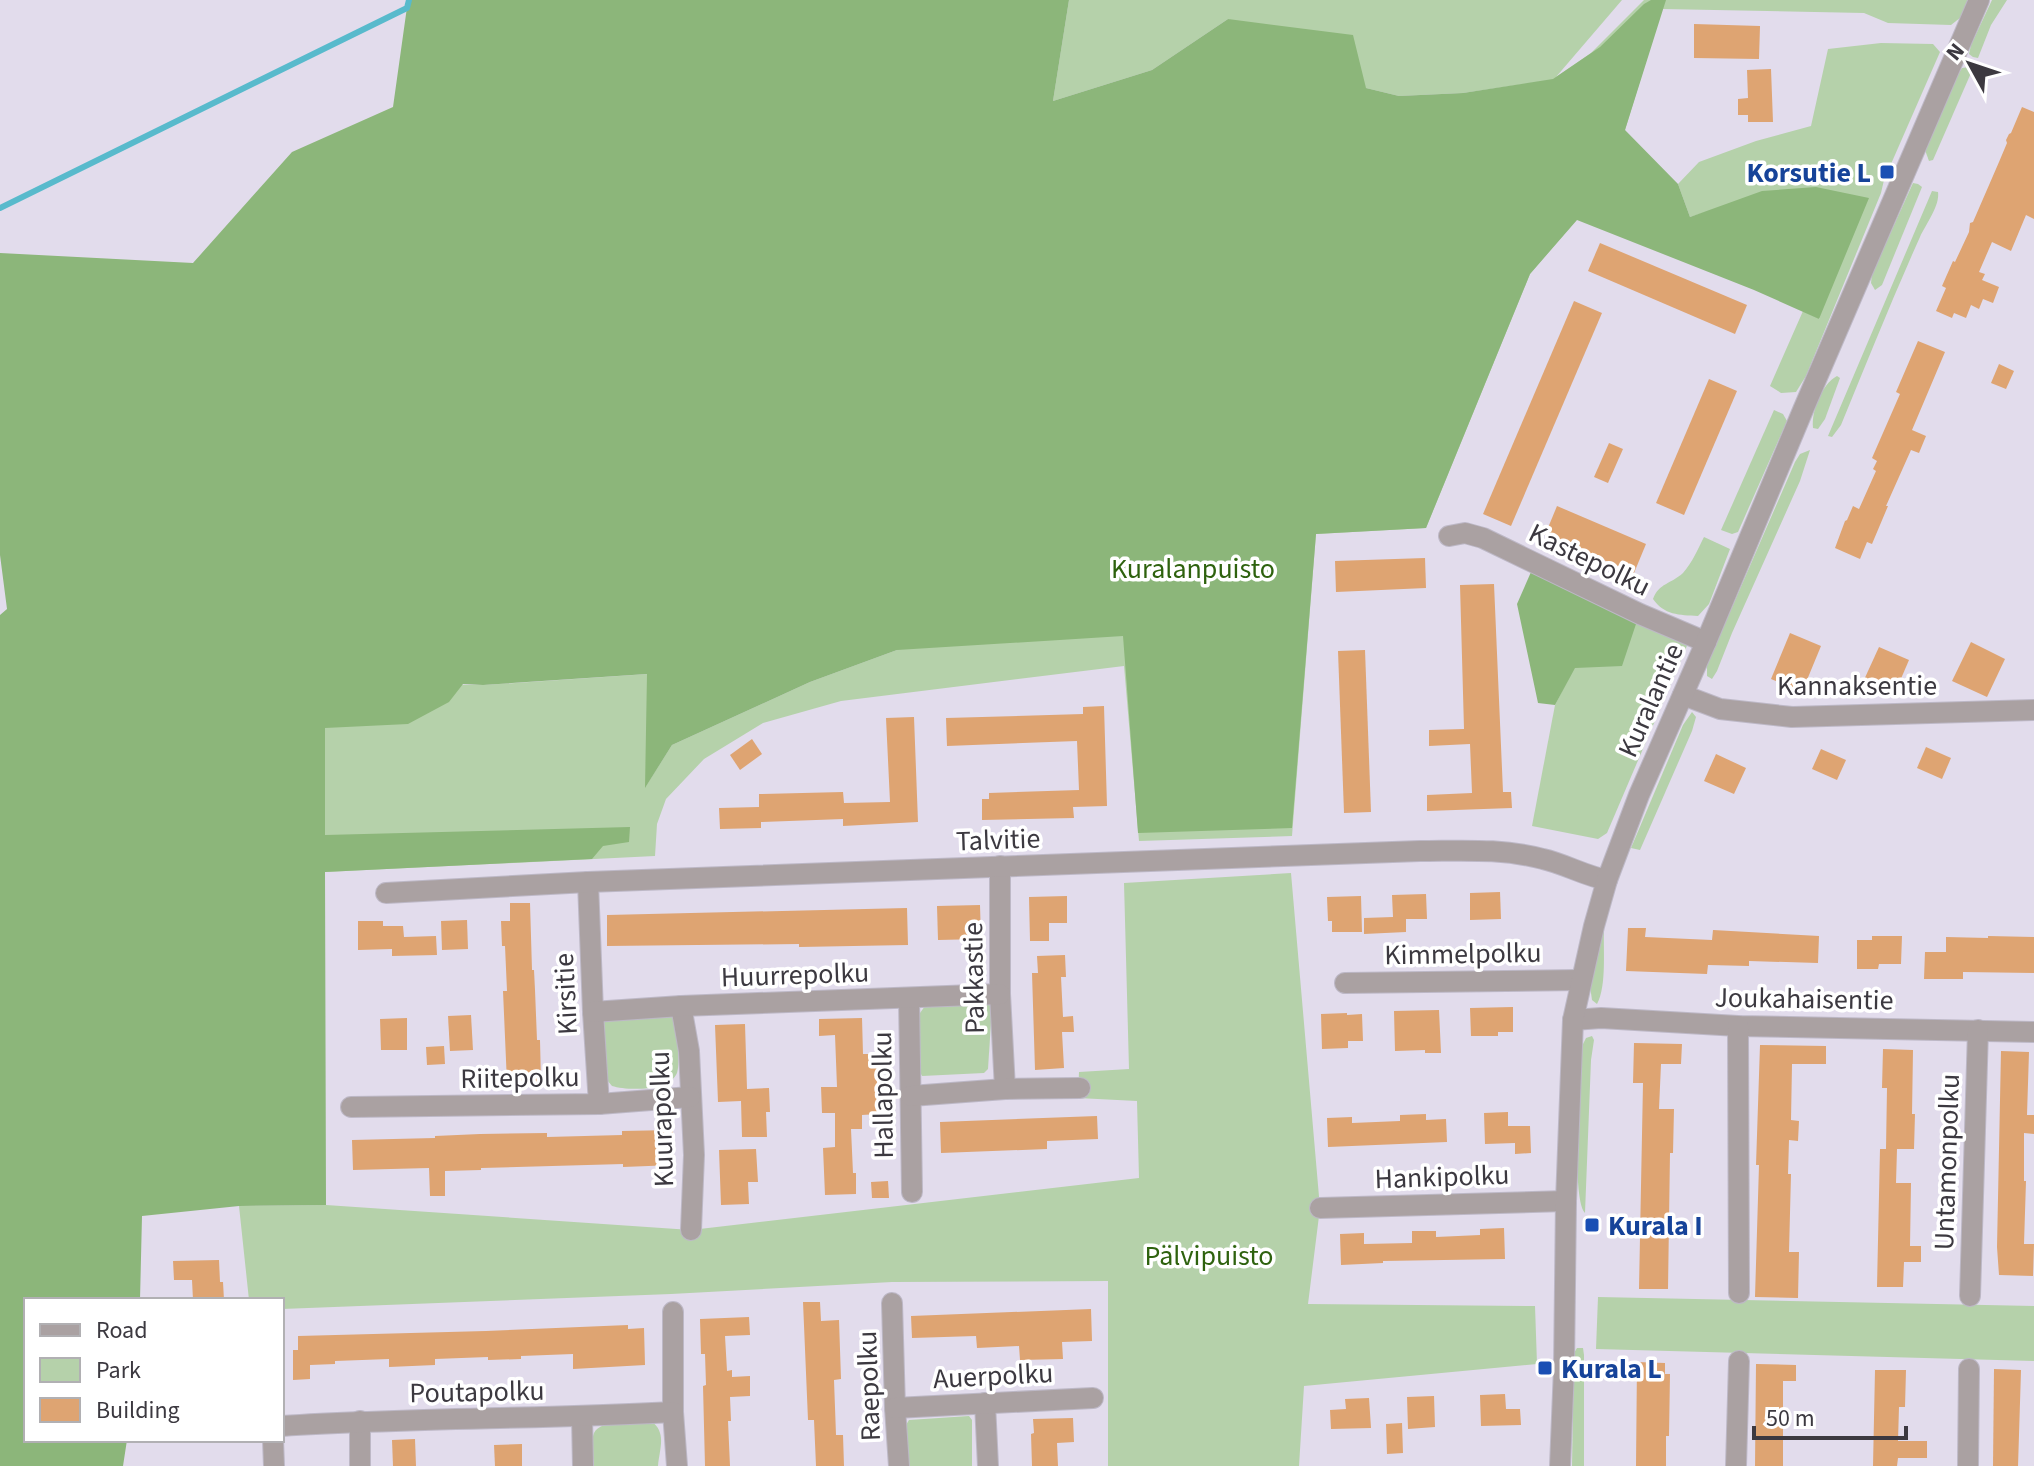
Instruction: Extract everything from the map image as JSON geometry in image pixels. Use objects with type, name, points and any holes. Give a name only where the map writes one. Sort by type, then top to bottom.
[{"type":"street","name":"Kuralantie","points":[[1560,1466],[1573,1020],[1607,880],[1639,795],[1979,0]]},
{"type":"street","name":"Kastepolku","points":[[1449,536],[1465,533],[1483,538],[1640,614],[1706,642]]},
{"type":"street","name":"Kannaksentie","points":[[1683,695],[1720,709],[1792,717],[2034,710]]},
{"type":"street","name":"Talvitie","points":[[386,893],[1000,866],[1497,850],[1545,859],[1607,880]]},
{"type":"street","name":"Pakkastie","points":[[1000,866],[1000,994],[1005,1089]]},
{"type":"street","name":"Kirsitie","points":[[588,882],[599,1104]]},
{"type":"street","name":"Kimmelpolku","points":[[1345,983],[1581,980]]},
{"type":"street","name":"Huurrepolku","points":[[593,1012],[1000,994]]},
{"type":"street","name":"Hallapolku","points":[[909,998],[912,1192]]},
{"type":"street","name":"Kuurapolku","points":[[681,1006],[689,1051],[694,1155],[691,1230]]},
{"type":"street","name":"Joukahaisentie","points":[[1573,1020],[1601,1018],[1738,1026],[2034,1032]]},
{"type":"street","points":[[1738,1026],[1739,1293]]},
{"type":"street","name":"Untamonpolku","points":[[1970,1296],[1978,1030]]},
{"type":"street","points":[[911,1096],[1005,1089],[1080,1088]]},
{"type":"street","name":"Riitepolku","points":[[351,1107],[599,1104],[690,1097]]},
{"type":"street","name":"Hankipolku","points":[[1320,1208],[1566,1201]]},
{"type":"street","name":"Raepolku","points":[[892,1303],[899,1466]]},
{"type":"street","points":[[673,1312],[673,1412],[677,1466]]},
{"type":"street","points":[[1736,1466],[1739,1361]]},
{"type":"street","points":[[1968,1466],[1969,1369]]},
{"type":"street","name":"Auerpolku","points":[[895,1408],[1093,1398]]},
{"type":"street","points":[[985,1403],[988,1466]]},
{"type":"street","name":"Poutapolku","points":[[284,1426],[673,1412]]},
{"type":"street","points":[[582,1417],[583,1466]]},
{"type":"street","points":[[360,1421],[360,1466]]},
{"type":"street","points":[[273,1442],[274,1466]]},
{"type":"green space","points":[[408,0],[1069,0],[1053,101],[1152,70],[1228,19],[1353,35],[1366,88],[1399,96],[1463,93],[1553,79],[1600,47],[1644,4],[1651,0],[1666,0],[1625,130],[1678,184],[1690,217],[1762,191],[1816,187],[1869,198],[1819,319],[1577,220],[1530,274],[1426,528],[1316,534],[1292,828],[1138,833],[1123,636],[897,650],[810,682],[672,745],[645,788],[647,674],[463,684],[449,702],[408,724],[325,728],[325,835],[630,827],[629,842],[603,846],[592,859],[325,872],[326,1205],[239,1206],[142,1216],[140,1298],[24,1298],[24,1442],[127,1442],[123,1466],[0,1466],[0,615],[7,609],[0,555],[0,253],[193,263],[292,152],[393,107]]},
{"type":"green space","name":"Kuralanpuisto","points":[[1069,0],[1622,0],[1556,77],[1591,53],[1644,0],[1970,0],[1965,14],[1951,25],[1888,23],[1864,13],[1662,9],[1625,130],[1577,219],[1530,274],[1426,528],[1316,534],[1292,836],[1139,841],[1124,666],[841,701],[763,723],[704,759],[666,799],[657,824],[655,856],[325,872],[325,728],[403,684],[484,685],[648,674],[646,786],[672,745],[810,682],[897,650],[1552,80],[1463,93],[1399,96],[1366,88],[1228,19],[1152,70],[1053,101]]},
{"type":"green space","points":[[1992,0],[2007,0],[1991,25],[1978,58],[1973,57],[1969,54],[1971,45]]},
{"type":"green space","points":[[1881,43],[1933,44],[1940,52],[1884,180],[1806,376],[1796,392],[1781,393],[1770,386],[1803,311],[1820,319],[1712,210],[1690,217],[1678,184],[1699,162],[1756,141],[1811,126],[1828,49]]},
{"type":"green space","points":[[1969,67],[1971,73],[1933,160],[1929,161],[1925,150],[1957,76],[1962,68]]},
{"type":"green space","points":[[1913,183],[1922,187],[1882,285],[1875,290],[1871,283],[1872,274]]},
{"type":"green space","points":[[1932,191],[1938,192],[1935,209],[1920,237],[1841,425],[1832,437],[1828,436]]},
{"type":"green space","points":[[1837,376],[1840,378],[1825,419],[1818,429],[1813,428],[1819,399]]},
{"type":"green space","points":[[1774,410],[1783,414],[1787,421],[1738,532],[1732,534],[1721,530]]},
{"type":"green space","points":[[1810,450],[1800,481],[1712,679],[1707,676],[1707,665],[1795,462],[1800,454]]},
{"type":"green space","points":[[1704,537],[1730,549],[1709,604],[1698,616],[1667,611],[1653,599],[1662,587],[1683,573]]},
{"type":"green space","points":[[1531,572],[1638,618],[1622,666],[1575,668],[1555,705],[1538,703],[1517,604]]},
{"type":"green space","points":[[1638,618],[1689,641],[1607,833],[1598,839],[1532,826],[1555,705],[1574,668]]},
{"type":"green space","points":[[1692,712],[1696,717],[1692,731],[1640,850],[1631,848],[1683,725]]},
{"type":"green space","name":"Pälvipuisto","points":[[1291,873],[1320,1208],[1308,1304],[1535,1306],[1537,1364],[1304,1386],[1299,1466],[1108,1466],[1108,1281],[892,1282],[284,1309],[284,1298],[249,1298],[239,1206],[326,1205],[691,1230],[1139,1178],[1137,1101],[1078,1098],[1079,1072],[1129,1069],[1124,883]]},
{"type":"green space","points":[[1604,927],[1603,977],[1597,1004],[1592,1000],[1590,986]]},
{"type":"green space","points":[[989,1004],[992,1007],[988,1069],[984,1073],[922,1076],[919,1070],[920,1013],[925,1006]]},
{"type":"green space","points":[[672,1016],[679,1062],[673,1079],[648,1088],[612,1086],[607,1080],[603,1020]]},
{"type":"green space","points":[[1592,1036],[1585,1213],[1578,1184],[1578,1107],[1582,1046],[1586,1038]]},
{"type":"green space","points":[[1598,1297],[2034,1306],[2034,1361],[1596,1349]]},
{"type":"green space","points":[[1577,1348],[1583,1348],[1584,1355],[1584,1466],[1572,1466],[1574,1353]]},
{"type":"green space","points":[[969,1416],[972,1420],[972,1466],[907,1466],[906,1425],[909,1420]]},
{"type":"green space","points":[[650,1420],[661,1435],[658,1466],[594,1466],[592,1441],[598,1428],[619,1422]]},
{"type":"building","points":[[1694,24],[1760,26],[1759,59],[1694,58]]},
{"type":"building","points":[[1771,69],[1773,122],[1748,122],[1748,115],[1738,115],[1738,99],[1748,98],[1747,70]]},
{"type":"building","points":[[2022,107],[2034,112],[2034,219],[2026,215],[2011,251],[1992,242],[1979,272],[1985,274],[1982,280],[1999,287],[1993,303],[1983,299],[1979,309],[1971,305],[1966,318],[1954,313],[1952,318],[1936,311],[1946,288],[1942,286],[1969,232],[1970,223]]},
{"type":"building","points":[[1600,243],[1747,305],[1735,334],[1588,271]]},
{"type":"building","points":[[1574,301],[1602,313],[1511,526],[1483,514]]},
{"type":"building","points":[[1918,341],[1945,352],[1912,430],[1926,436],[1919,453],[1911,450],[1872,544],[1867,542],[1860,559],[1835,548],[1845,521],[1853,506],[1859,509],[1876,471],[1873,469],[1877,461],[1872,458],[1900,394],[1896,392]]},
{"type":"building","points":[[1999,364],[2014,371],[2006,389],[1991,383]]},
{"type":"building","points":[[1709,379],[1737,391],[1684,515],[1656,503]]},
{"type":"building","points":[[1609,443],[1623,449],[1608,483],[1594,477]]},
{"type":"building","points":[[1557,506],[1646,544],[1634,573],[1545,535]]},
{"type":"building","points":[[1425,558],[1426,588],[1336,592],[1335,561]]},
{"type":"building","points":[[1494,584],[1503,792],[1511,792],[1512,808],[1427,811],[1427,795],[1472,793],[1470,744],[1429,746],[1429,730],[1464,729],[1460,585]]},
{"type":"building","points":[[1790,633],[1821,646],[1802,692],[1771,679]]},
{"type":"building","points":[[1971,642],[2005,659],[1987,697],[1952,681]]},
{"type":"building","points":[[1879,647],[1909,660],[1894,695],[1863,682]]},
{"type":"building","points":[[1365,650],[1371,812],[1344,813],[1338,651]]},
{"type":"building","points":[[1104,706],[1107,806],[1073,807],[1074,818],[982,820],[982,799],[989,799],[989,793],[1079,790],[1077,741],[947,746],[946,718],[1083,714],[1083,707]]},
{"type":"building","points":[[914,717],[918,822],[843,826],[843,819],[761,822],[761,828],[720,829],[719,808],[759,807],[759,794],[843,792],[844,803],[890,802],[886,718]]},
{"type":"building","points":[[752,739],[762,754],[740,770],[730,755]]},
{"type":"building","points":[[1926,747],[1951,758],[1942,779],[1917,768]]},
{"type":"building","points":[[1821,749],[1846,760],[1837,780],[1812,769]]},
{"type":"building","points":[[1716,754],[1746,768],[1734,794],[1704,781]]},
{"type":"building","points":[[1500,892],[1501,919],[1470,920],[1470,893]]},
{"type":"building","points":[[1426,894],[1427,919],[1406,919],[1406,932],[1364,934],[1364,918],[1393,917],[1392,895]]},
{"type":"building","points":[[1067,896],[1067,923],[1049,923],[1049,941],[1030,941],[1029,897]]},
{"type":"building","points":[[1361,896],[1362,932],[1332,932],[1332,921],[1328,921],[1327,897]]},
{"type":"building","points":[[510,903],[530,903],[541,1082],[507,1083],[503,991],[507,991],[501,921],[510,921]]},
{"type":"building","points":[[980,905],[981,939],[938,940],[937,906]]},
{"type":"building","points":[[907,908],[908,945],[607,946],[607,915]]},
{"type":"building","points":[[467,920],[468,949],[442,950],[441,921]]},
{"type":"building","points":[[358,921],[383,921],[383,926],[403,926],[404,937],[436,936],[437,955],[392,956],[392,949],[358,950]]},
{"type":"building","points":[[1628,928],[1646,928],[1645,937],[1712,940],[1713,930],[1819,936],[1818,963],[1749,961],[1749,966],[1708,965],[1707,974],[1626,971]]},
{"type":"building","points":[[1872,936],[1902,936],[1901,964],[1879,964],[1878,969],[1857,969],[1857,940],[1872,940]]},
{"type":"building","points":[[1946,937],[2034,937],[2034,973],[1963,972],[1963,979],[1924,979],[1925,952],[1946,952]]},
{"type":"building","points":[[1065,955],[1066,977],[1061,977],[1063,1017],[1073,1016],[1074,1032],[1062,1032],[1064,1068],[1035,1070],[1032,973],[1038,973],[1037,956]]},
{"type":"building","points":[[1513,1007],[1513,1032],[1498,1032],[1498,1036],[1471,1036],[1470,1008]]},
{"type":"building","points":[[1439,1010],[1441,1053],[1395,1051],[1394,1011]]},
{"type":"building","points":[[1321,1014],[1362,1014],[1363,1041],[1348,1041],[1348,1048],[1322,1049]]},
{"type":"building","points":[[471,1015],[473,1050],[450,1051],[448,1016]]},
{"type":"building","points":[[407,1018],[407,1050],[381,1050],[380,1019]]},
{"type":"building","points":[[862,1018],[863,1054],[876,1054],[878,1114],[862,1115],[862,1129],[851,1129],[856,1194],[825,1195],[823,1148],[835,1147],[835,1113],[822,1113],[821,1087],[837,1087],[835,1035],[819,1036],[819,1019]]},
{"type":"building","points":[[745,1024],[747,1089],[769,1088],[767,1137],[742,1137],[741,1101],[718,1102],[715,1025]]},
{"type":"building","points":[[1634,1043],[1682,1044],[1681,1064],[1661,1064],[1659,1109],[1674,1109],[1673,1153],[1670,1153],[1668,1289],[1639,1289],[1643,1083],[1633,1083]]},
{"type":"building","points":[[1760,1045],[1826,1046],[1826,1064],[1792,1064],[1791,1120],[1799,1121],[1798,1141],[1789,1140],[1789,1252],[1799,1252],[1798,1298],[1755,1297]]},
{"type":"building","points":[[444,1046],[445,1064],[427,1065],[426,1047]]},
{"type":"building","points":[[1883,1049],[1913,1050],[1914,1149],[1897,1149],[1896,1183],[1911,1183],[1910,1246],[1921,1246],[1921,1262],[1904,1262],[1903,1287],[1877,1287],[1880,1149],[1886,1149],[1887,1088],[1882,1088]]},
{"type":"building","points":[[2001,1051],[2029,1052],[2027,1115],[2034,1115],[2034,1134],[2024,1133],[2024,1244],[2034,1244],[2033,1276],[1999,1275]]},
{"type":"building","points":[[1508,1112],[1508,1126],[1530,1126],[1531,1153],[1515,1154],[1515,1143],[1485,1144],[1484,1113]]},
{"type":"building","points":[[1426,1114],[1426,1120],[1446,1119],[1447,1142],[1328,1147],[1327,1118],[1352,1117],[1352,1123],[1400,1121],[1400,1115]]},
{"type":"building","points":[[1097,1116],[1098,1139],[1047,1141],[1047,1149],[941,1153],[940,1122]]},
{"type":"building","points":[[673,1130],[674,1165],[445,1171],[445,1196],[430,1196],[429,1168],[353,1170],[352,1140],[480,1134],[547,1133],[547,1137],[622,1135],[622,1131]]},
{"type":"building","points":[[756,1149],[758,1182],[748,1182],[749,1204],[721,1205],[719,1150]]},
{"type":"building","points":[[888,1181],[889,1198],[872,1198],[871,1182]]},
{"type":"building","points":[[1504,1228],[1505,1259],[1383,1261],[1341,1265],[1340,1234],[1364,1233],[1364,1244],[1412,1243],[1412,1231],[1436,1231],[1436,1237],[1480,1235],[1480,1229]]},
{"type":"building","points":[[219,1260],[224,1298],[193,1298],[192,1280],[174,1280],[173,1261]]},
{"type":"building","points":[[803,1302],[820,1302],[821,1321],[839,1320],[841,1379],[834,1380],[836,1435],[843,1435],[844,1466],[816,1466],[814,1420],[808,1420]]},
{"type":"building","points":[[1091,1309],[1092,1341],[1062,1342],[1063,1359],[1020,1360],[1019,1346],[977,1348],[976,1336],[912,1338],[911,1316]]},
{"type":"building","points":[[749,1317],[750,1335],[725,1336],[727,1371],[732,1370],[732,1377],[750,1376],[750,1396],[730,1397],[730,1466],[705,1466],[705,1354],[701,1354],[700,1319]]},
{"type":"building","points":[[628,1325],[628,1329],[644,1328],[645,1365],[573,1369],[573,1354],[521,1356],[521,1359],[435,1359],[435,1365],[389,1367],[389,1359],[335,1361],[335,1364],[310,1365],[310,1379],[293,1380],[293,1350],[298,1350],[298,1336]]},
{"type":"building","points":[[1637,1362],[1665,1363],[1665,1374],[1670,1374],[1666,1466],[1636,1466]]},
{"type":"building","points":[[1756,1364],[1796,1365],[1796,1381],[1783,1381],[1783,1466],[1755,1466]]},
{"type":"building","points":[[1994,1369],[2021,1370],[2018,1466],[1993,1466]]},
{"type":"building","points":[[1875,1370],[1906,1370],[1905,1407],[1899,1407],[1898,1441],[1927,1441],[1927,1458],[1898,1458],[1897,1466],[1873,1466]]},
{"type":"building","points":[[1505,1394],[1506,1409],[1520,1409],[1521,1425],[1481,1426],[1480,1395]]},
{"type":"building","points":[[1434,1396],[1435,1427],[1408,1429],[1407,1397]]},
{"type":"building","points":[[1369,1398],[1371,1428],[1331,1429],[1330,1410],[1346,1409],[1345,1399]]},
{"type":"building","points":[[1073,1418],[1074,1442],[1057,1443],[1058,1466],[1032,1466],[1033,1419]]},
{"type":"building","points":[[1402,1423],[1403,1453],[1387,1454],[1386,1424]]},
{"type":"building","points":[[415,1439],[416,1466],[393,1466],[392,1440]]},
{"type":"building","points":[[522,1444],[522,1466],[495,1466],[494,1445]]},
{"type":"waterway","points":[[0,208],[407,8],[409,0]]},
{"type":"place","name":"Korsutie L","points":[[1887,172]]},
{"type":"place","name":"Kurala I","points":[[1592,1225]]},
{"type":"place","name":"Kurala L","points":[[1545,1368]]}]
